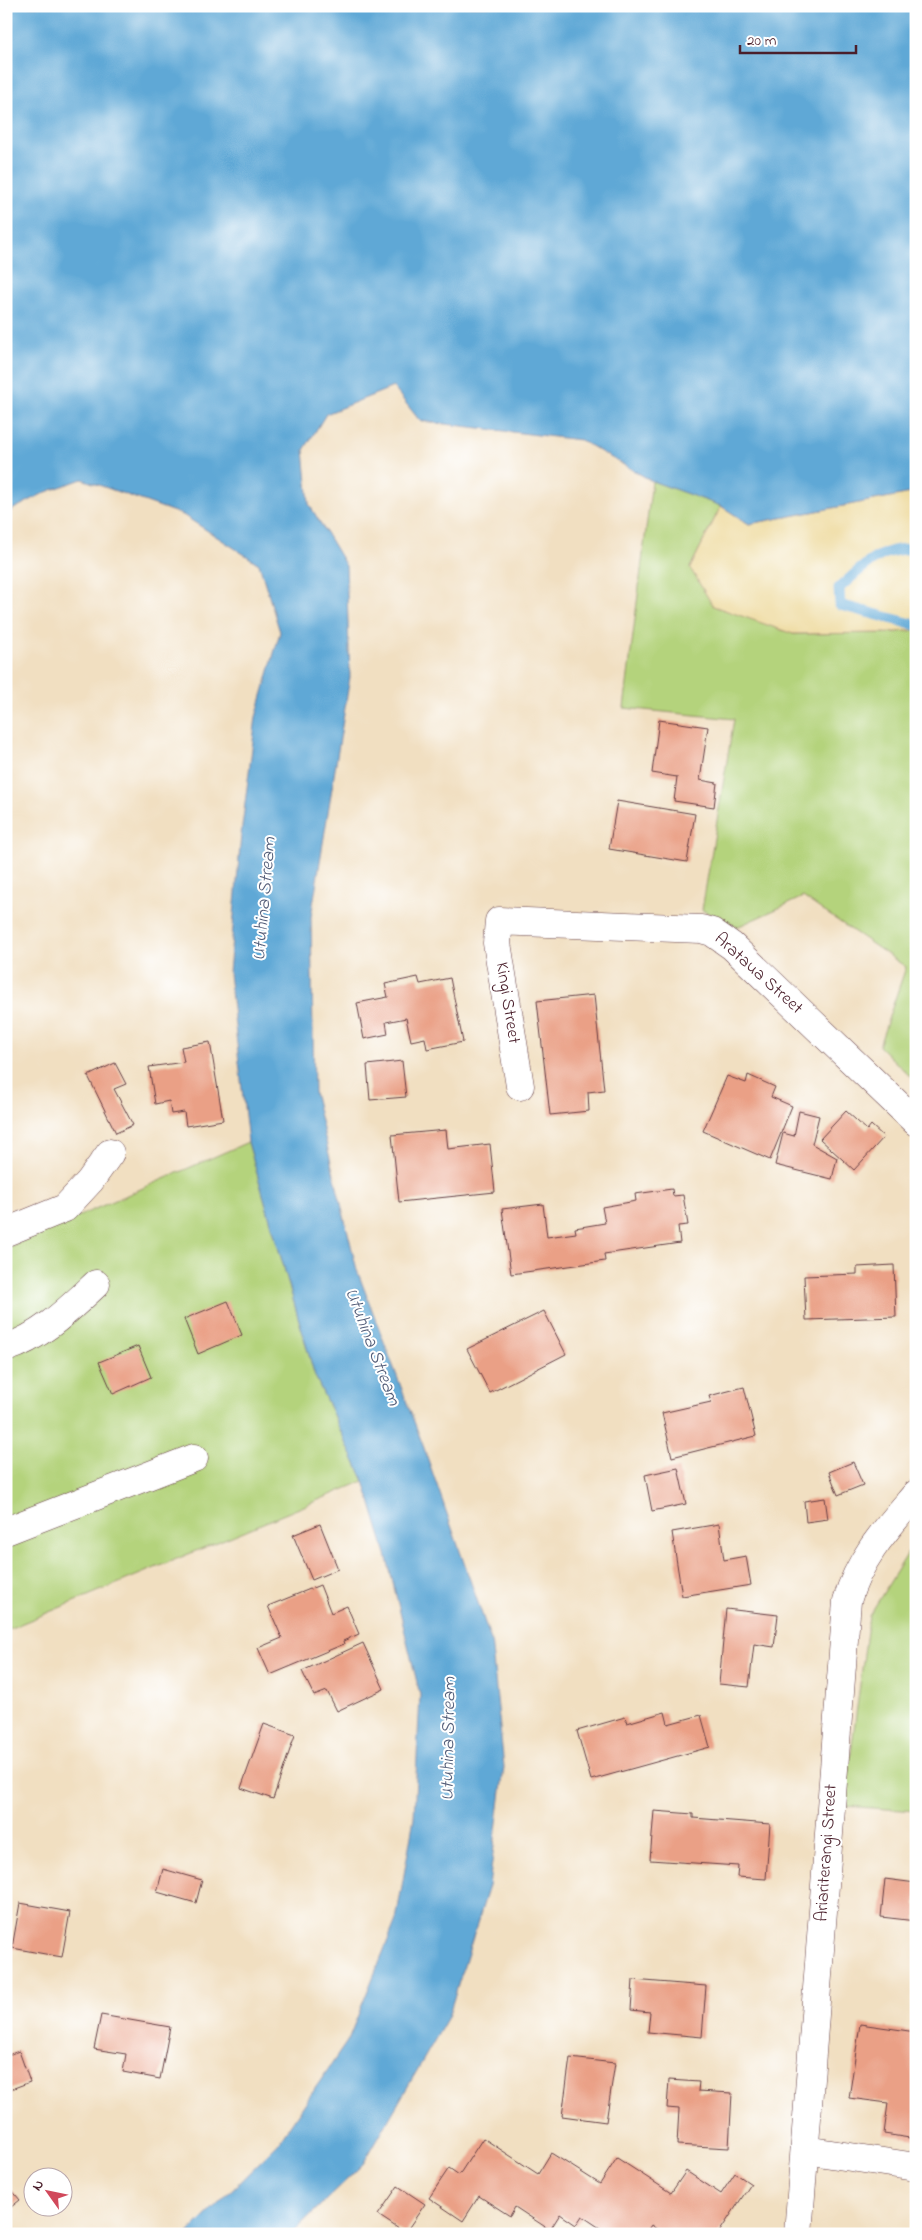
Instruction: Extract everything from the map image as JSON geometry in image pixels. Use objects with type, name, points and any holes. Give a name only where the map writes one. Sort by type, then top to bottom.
[{"type":"street","name":"Kingi Street","points":[[499,921],[497,944],[520,1086]]},
{"type":"street","name":"Arataua Street","points":[[499,921],[701,929],[712,932],[732,946],[916,1122]]},
{"type":"street","points":[[6,1232],[65,1208],[90,1181],[110,1153]]},
{"type":"street","points":[[6,1348],[18,1344],[62,1315],[96,1284]]},
{"type":"street","points":[[6,1531],[194,1458]]},
{"type":"street","name":"Ariariterangi Street","points":[[798,2234],[843,1629],[847,1601],[853,1581],[861,1565],[874,1545],[916,1494]]},
{"type":"street","points":[[805,2150],[916,2167]]},
{"type":"green space","points":[[652,481],[721,506],[690,568],[793,634],[887,633],[916,630],[916,1082],[879,1046],[906,967],[803,897],[737,927],[702,910],[734,719],[624,708]]},
{"type":"green space","points":[[248,1142],[315,1376],[364,1481],[6,1630],[6,1248]]},
{"type":"green space","points":[[916,1540],[916,1811],[844,1806],[869,1616]]},
{"type":"sand","points":[[916,492],[916,630],[887,633],[793,634],[713,606],[690,568],[721,506],[749,524]]},
{"type":"water","name":"Utuhina Stream","points":[[6,6],[916,6],[916,492],[749,524],[721,506],[652,481],[580,440],[420,421],[393,387],[326,414],[304,450],[309,504],[346,566],[350,677],[311,917],[314,1092],[357,1270],[424,1448],[491,1640],[504,1767],[489,1886],[448,2017],[363,2164],[291,2234],[187,2234],[276,2146],[348,2040],[396,1920],[414,1818],[420,1695],[386,1554],[364,1481],[315,1376],[248,1142],[229,973],[241,835],[256,717],[280,632],[259,564],[183,515],[82,479],[46,492],[6,513]]},
{"type":"building","points":[[659,720],[708,727],[700,780],[717,783],[714,807],[674,801],[677,777],[652,773]]},
{"type":"building","points":[[617,801],[695,814],[687,862],[609,849]]},
{"type":"building","points":[[418,977],[420,984],[450,978],[463,1042],[427,1049],[425,1038],[411,1041],[406,1018],[386,1022],[388,1034],[364,1039],[357,1003],[388,997],[385,984]]},
{"type":"building","points":[[594,995],[604,1090],[588,1092],[589,1111],[550,1115],[537,1001]]},
{"type":"building","points":[[210,1042],[223,1120],[186,1126],[184,1112],[171,1114],[169,1101],[155,1104],[149,1067],[184,1062],[181,1047]]},
{"type":"building","points":[[402,1061],[406,1097],[370,1100],[367,1065]]},
{"type":"building","points":[[115,1063],[126,1084],[114,1089],[133,1125],[116,1133],[88,1076]]},
{"type":"building","points":[[748,1075],[775,1087],[771,1097],[792,1106],[770,1160],[703,1131],[727,1076],[746,1083]]},
{"type":"building","points":[[799,1111],[819,1116],[812,1144],[837,1158],[832,1179],[775,1165],[783,1133],[794,1136]]},
{"type":"building","points":[[846,1111],[867,1130],[871,1125],[884,1137],[854,1170],[820,1139]]},
{"type":"building","points":[[446,1130],[448,1149],[490,1144],[495,1192],[399,1202],[392,1135]]},
{"type":"building","points":[[672,1189],[673,1196],[683,1195],[688,1225],[678,1226],[680,1243],[604,1254],[605,1261],[511,1274],[502,1209],[543,1204],[547,1237],[576,1233],[575,1228],[605,1223],[602,1207],[636,1201],[635,1194]]},
{"type":"building","points":[[894,1265],[896,1317],[806,1320],[804,1276],[857,1274],[857,1267]]},
{"type":"building","points":[[228,1301],[242,1335],[198,1354],[184,1319]]},
{"type":"building","points":[[544,1311],[566,1354],[490,1393],[467,1349]]},
{"type":"building","points":[[138,1346],[151,1377],[113,1394],[99,1362]]},
{"type":"building","points":[[744,1387],[756,1436],[672,1457],[662,1413],[711,1402],[709,1396]]},
{"type":"building","points":[[853,1462],[863,1485],[838,1495],[829,1472]]},
{"type":"building","points":[[678,1468],[686,1504],[652,1511],[645,1475]]},
{"type":"building","points":[[825,1498],[828,1519],[806,1522],[804,1501]]},
{"type":"building","points":[[320,1524],[338,1569],[312,1580],[293,1535]]},
{"type":"building","points":[[719,1524],[724,1560],[746,1556],[751,1585],[682,1596],[672,1532]]},
{"type":"building","points":[[320,1585],[331,1613],[347,1606],[359,1634],[343,1641],[344,1644],[270,1675],[258,1648],[282,1638],[268,1606]]},
{"type":"building","points":[[726,1609],[778,1615],[774,1647],[754,1644],[749,1687],[719,1684]]},
{"type":"building","points":[[363,1643],[384,1689],[337,1711],[327,1691],[314,1696],[302,1671]]},
{"type":"building","points":[[665,1712],[668,1724],[701,1715],[710,1747],[591,1780],[577,1731],[625,1717],[627,1723]]},
{"type":"building","points":[[264,1724],[295,1735],[273,1799],[241,1788]]},
{"type":"building","points":[[654,1811],[693,1814],[693,1818],[770,1824],[766,1879],[737,1877],[738,1866],[650,1860]]},
{"type":"building","points":[[163,1869],[202,1880],[196,1903],[157,1892]]},
{"type":"building","points":[[885,1879],[916,1883],[916,1921],[881,1917]]},
{"type":"building","points":[[20,1903],[70,1912],[62,1957],[12,1948]]},
{"type":"building","points":[[633,1980],[706,1986],[702,2037],[648,2032],[650,2012],[631,2010]]},
{"type":"building","points":[[101,2015],[170,2027],[160,2079],[123,2072],[126,2054],[94,2049]]},
{"type":"building","points":[[860,2024],[916,2032],[916,2139],[884,2134],[888,2103],[849,2098]]},
{"type":"building","points":[[6,2050],[8,2055],[19,2051],[30,2082],[6,2091]]},
{"type":"building","points":[[570,2058],[615,2063],[606,2122],[562,2116]]},
{"type":"building","points":[[669,2080],[699,2082],[698,2091],[732,2093],[729,2148],[677,2145],[679,2109],[667,2108]]},
{"type":"building","points":[[483,2138],[538,2174],[551,2153],[600,2184],[617,2158],[671,2193],[686,2171],[721,2194],[735,2173],[751,2184],[718,2234],[664,2234],[651,2225],[645,2234],[636,2234],[628,2228],[624,2234],[609,2234],[582,2216],[576,2225],[560,2214],[550,2230],[515,2207],[510,2216],[479,2196],[463,2221],[429,2198],[449,2168],[459,2175]]},
{"type":"building","points":[[6,2183],[20,2200],[6,2211]]},
{"type":"building","points":[[398,2186],[425,2204],[405,2233],[378,2215]]},
{"type":"waterway","points":[[916,549],[903,549],[882,555],[865,565],[839,588],[840,605],[916,625]]}]
